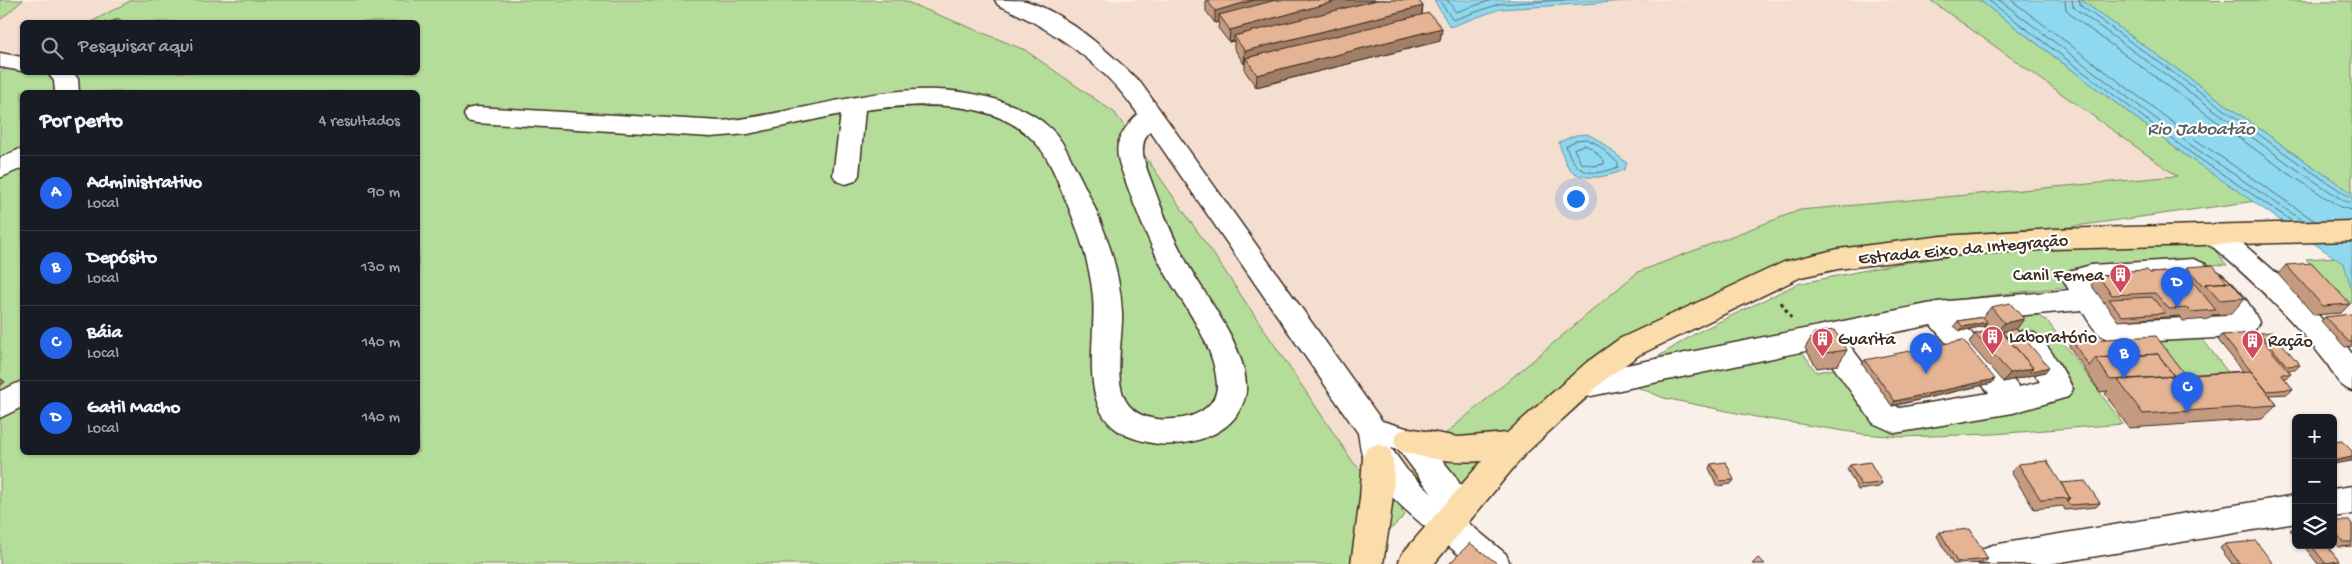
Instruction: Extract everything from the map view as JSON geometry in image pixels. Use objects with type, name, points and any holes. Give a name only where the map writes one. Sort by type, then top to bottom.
[{"type":"main road","name":"Estrada Eixo da Integração","points":[[1414,564],[1514,445],[1577,387],[1629,347],[1794,269],[1838,259],[1942,246],[2054,239],[2352,231]]},
{"type":"main road","points":[[1409,441],[1458,450],[1514,445]]},
{"type":"main road","points":[[1367,564],[1376,498],[1375,443]]},
{"type":"street","points":[[1006,0],[1040,15],[1095,52],[1132,87],[1375,443],[1416,499],[1453,517],[1494,564]]},
{"type":"street","points":[[0,60],[20,64]]},
{"type":"street","points":[[61,75],[66,79],[67,90]]},
{"type":"street","points":[[476,115],[722,129],[854,104],[943,99],[983,102],[1014,114],[1041,134],[1056,154],[1088,218],[1100,257],[1106,287],[1108,394],[1117,414],[1137,428],[1162,432],[1188,431],[1211,422],[1224,413],[1231,397],[1230,371],[1218,340],[1168,252],[1133,164],[1130,146],[1135,133],[1152,115]]},
{"type":"street","points":[[846,176],[854,104]]},
{"type":"street","points":[[0,170],[20,158]]},
{"type":"street","points":[[2214,234],[2254,265],[2299,310],[2340,358],[2352,379]]},
{"type":"street","points":[[2193,268],[2208,278],[2241,313],[2244,322],[2236,326],[2116,332],[2105,324],[2087,299],[2078,282],[2079,278],[2083,276],[2193,268]]},
{"type":"street","points":[[1577,387],[1937,313],[2087,299]]},
{"type":"street","points":[[1826,335],[1884,414],[1892,421],[2013,401],[2058,389],[2042,362],[1997,306]]},
{"type":"street","points":[[1937,313],[2013,401]]},
{"type":"street","points":[[0,406],[20,394]]},
{"type":"street","points":[[1375,443],[1409,441],[1444,485],[1453,517]]},
{"type":"street","points":[[2337,502],[2352,500]]},
{"type":"street","points":[[1993,559],[2292,510]]},
{"type":"shaded area","points":[[0,0],[1930,0],[2178,176],[1800,210],[1389,499],[0,564]]},
{"type":"green space","points":[[0,0],[23,0],[0,20]]},
{"type":"green space","points":[[132,0],[902,0],[1025,50],[1115,113],[1216,258],[1353,462],[1389,499],[1438,440],[1638,272],[1800,210],[2177,176],[1930,0],[1979,0],[2185,155],[2256,201],[1838,259],[1666,329],[1447,523],[1401,510],[1405,515],[1356,564],[0,564],[0,72],[20,61],[20,75],[420,75],[420,20],[95,20]]},
{"type":"green space","points":[[2081,0],[2352,1],[2352,193],[2296,155]]},
{"type":"green space","points":[[2207,241],[2227,265],[2146,265],[2064,272],[2073,286],[1942,301],[1638,369],[1696,333],[1797,284],[1896,264],[1948,257],[2029,249]]},
{"type":"green space","points":[[2352,256],[2352,304],[2306,259]]},
{"type":"green space","points":[[2039,315],[2048,322],[2123,424],[1994,434],[1902,437],[1863,434],[1756,417],[1664,398],[1637,387],[1801,350],[1816,372],[1842,368],[1878,420],[2067,393],[2007,317]]},
{"type":"green space","points":[[2200,336],[2234,380],[2186,384],[2154,340]]},
{"type":"water","points":[[1434,0],[1644,0],[1500,9],[1450,27]]},
{"type":"water","name":"Rio Jaboatão","points":[[1979,0],[2081,0],[2296,155],[2352,193],[2352,290],[2344,264],[2185,155]]},
{"type":"water","points":[[1587,134],[1627,163],[1624,170],[1601,177],[1585,177],[1572,171],[1562,154],[1559,142],[1576,135]]},
{"type":"building","points":[[1207,0],[1254,0],[1215,11]]},
{"type":"building","points":[[1276,0],[1340,0],[1230,30],[1219,15]]},
{"type":"building","points":[[1377,0],[1418,0],[1423,6],[1245,51],[1234,36]]},
{"type":"building","points":[[1429,13],[1442,28],[1257,75],[1246,58]]},
{"type":"building","points":[[2312,263],[2350,304],[2323,306],[2286,265]]},
{"type":"building","points":[[2213,265],[2227,282],[2205,284],[2203,286],[2187,267]]},
{"type":"building","points":[[2147,270],[2150,273],[2184,271],[2216,310],[2191,312],[2188,308],[2169,309],[2155,293],[2112,295],[2098,276],[2130,274],[2128,271]]},
{"type":"building","points":[[2231,282],[2245,298],[2219,300],[2205,284]]},
{"type":"building","points":[[2152,297],[2165,313],[2122,316],[2109,299]]},
{"type":"building","points":[[2010,303],[2024,319],[2004,323],[1991,307]]},
{"type":"building","points":[[2351,314],[2352,342],[2349,342],[2325,317]]},
{"type":"building","points":[[1983,317],[1987,322],[1963,327],[1958,321]]},
{"type":"building","points":[[2000,329],[2033,368],[2010,373],[1975,334]]},
{"type":"building","points":[[2016,329],[2049,367],[2030,372],[2033,368],[2002,332]]},
{"type":"building","points":[[1834,330],[1847,350],[1826,353],[1814,333]]},
{"type":"building","points":[[2272,332],[2300,365],[2287,366],[2260,333]]},
{"type":"building","name":"Ração","points":[[2257,333],[2291,374],[2281,374],[2293,389],[2267,391],[2222,335]]},
{"type":"building","points":[[2156,336],[2185,375],[2174,376],[2158,354],[2096,358],[2089,366],[2072,341]]},
{"type":"building","points":[[1963,340],[1995,379],[1895,401],[1865,360]]},
{"type":"building","points":[[2158,354],[2174,376],[2110,380],[2096,358]]},
{"type":"building","points":[[2251,371],[2277,405],[2143,414],[2118,380]]},
{"type":"building","points":[[2342,441],[2352,451],[2352,457],[2337,460],[2337,442]]},
{"type":"building","points":[[2047,461],[2070,498],[2041,500],[2018,464]]},
{"type":"building","points":[[1726,462],[1734,480],[1720,481],[1711,464]]},
{"type":"building","points":[[1870,462],[1882,483],[1861,485],[1850,465]]},
{"type":"building","points":[[2085,481],[2100,503],[2069,505],[2067,501],[2070,498],[2061,483]]},
{"type":"building","points":[[2337,521],[2350,521],[2352,524],[2352,542],[2343,542],[2337,534]]},
{"type":"building","points":[[1970,529],[1988,559],[1957,562],[1940,532]]},
{"type":"building","points":[[2256,541],[2273,564],[2240,564],[2225,544]]},
{"type":"building","points":[[1470,543],[1498,564],[1449,564]]},
{"type":"building","points":[[2314,549],[2329,549],[2339,561],[2325,563]]},
{"type":"building","points":[[1758,558],[1765,564],[1752,564]]},
{"type":"place","name":"Canil Femea","points":[[2120,293]]},
{"type":"place","name":"Gatil Macho","points":[[2177,308]]},
{"type":"place","name":"Laboratório","points":[[1993,355]]},
{"type":"place","name":"Guarita","points":[[1822,357]]},
{"type":"place","name":"Ração","points":[[2252,359]]},
{"type":"place","name":"Administrativo","points":[[1926,374]]},
{"type":"place","name":"Depósito","points":[[2124,379]]},
{"type":"place","name":"Báia","points":[[2187,413]]}]
